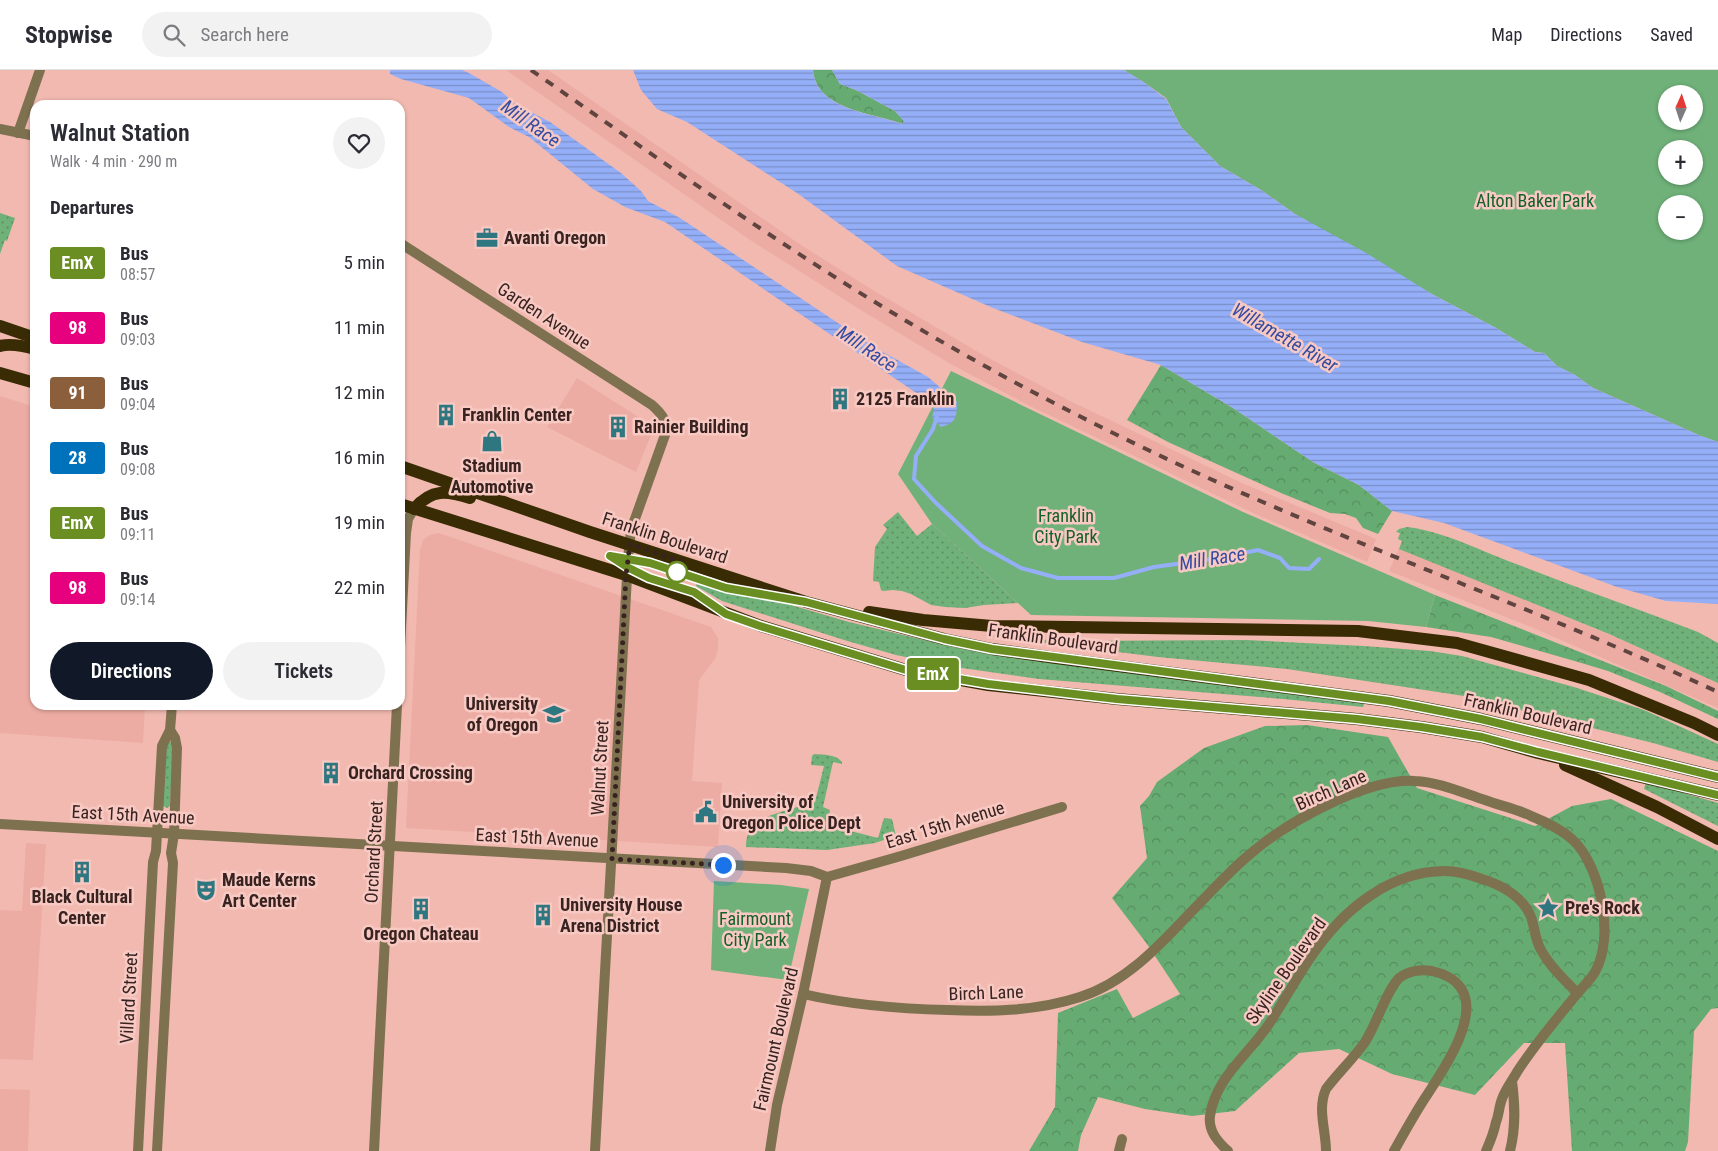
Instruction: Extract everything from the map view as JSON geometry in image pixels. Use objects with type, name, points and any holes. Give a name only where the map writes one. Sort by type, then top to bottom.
[{"type":"main road","points":[[0,326],[30,336]]},
{"type":"main road","points":[[0,346],[5,344],[30,348]]},
{"type":"main road","points":[[0,372],[30,381]]},
{"type":"main road","name":"Franklin Boulevard","points":[[405,468],[590,532],[806,602],[944,639],[992,649],[1389,701],[1481,719],[1718,777]]},
{"type":"main road","points":[[414,508],[427,496],[451,493],[480,501],[532,520],[590,532]]},
{"type":"main road","name":"Franklin Boulevard","points":[[405,505],[626,575],[760,626],[906,670],[1008,687],[1117,699],[1357,719],[1482,737],[1718,795]]},
{"type":"main road","points":[[806,602],[923,620],[992,626],[1358,631],[1457,644],[1589,680],[1694,723],[1718,735]]},
{"type":"main road","points":[[1538,752],[1657,807],[1718,839]]},
{"type":"street","points":[[18,133],[40,70]]},
{"type":"street","points":[[0,129],[30,135]]},
{"type":"street","name":"Garden Avenue","points":[[405,246],[652,405],[661,413],[666,422]]},
{"type":"street","name":"Walnut Street","points":[[596,1151],[626,575],[632,530],[665,435],[666,422]]},
{"type":"street","points":[[405,552],[408,519],[414,508]]},
{"type":"street","name":"Villard Street","points":[[138,1151],[153,862],[156,851],[162,746],[170,730],[172,710]]},
{"type":"street","name":"Orchard Street","points":[[374,1151],[397,710]]},
{"type":"street","name":"Villard Street","points":[[157,1151],[173,863],[171,853],[174,834],[178,748],[176,738],[170,730]]},
{"type":"street","name":"Birch Lane","points":[[803,994],[846,1003],[880,1007],[976,1011],[1024,1009],[1079,998],[1097,991],[1119,978],[1158,947],[1256,849],[1304,818],[1342,799],[1377,786],[1413,781],[1442,786],[1525,813],[1548,823],[1574,841],[1582,851],[1595,878],[1604,924],[1604,940],[1596,970],[1518,1069],[1502,1099],[1496,1124],[1486,1151]]},
{"type":"street","name":"East 15th Avenue","points":[[0,824],[786,868],[811,871],[827,877],[1062,807]]},
{"type":"street","name":"Skyline Boulevard","points":[[1228,1151],[1217,1146],[1209,1122],[1215,1096],[1228,1075],[1268,1026],[1313,953],[1333,928],[1358,904],[1378,890],[1402,878],[1417,874],[1448,871],[1484,879],[1512,893],[1520,899],[1531,917],[1539,947],[1546,958],[1577,993]]},
{"type":"street","name":"Fairmount Boulevard","points":[[770,1151],[777,1105],[803,994],[827,877]]},
{"type":"street","points":[[1326,1151],[1321,1109],[1322,1097],[1326,1089],[1364,1043],[1393,985],[1400,978],[1413,971],[1433,972],[1449,978],[1458,984],[1464,992],[1467,1012],[1452,1055],[1444,1071],[1421,1104],[1394,1151]]},
{"type":"street","points":[[1510,1151],[1515,1113],[1512,1080]]},
{"type":"street","points":[[1119,1151],[1122,1139]]},
{"type":"shaded area","points":[[506,70],[548,70],[801,245],[871,289],[985,356],[1068,400],[1242,483],[1376,539],[1367,562],[1253,513],[1026,404],[947,362],[747,238]]},
{"type":"shaded area","points":[[577,378],[651,425],[651,435],[636,472],[547,427]]},
{"type":"shaded area","points":[[0,396],[30,405],[30,710],[145,710],[143,743],[0,733]]},
{"type":"shaded area","name":"University of Oregon","points":[[439,533],[711,627],[718,638],[718,649],[715,659],[699,680],[692,781],[722,783],[718,847],[406,828],[420,549],[423,540],[430,535]]},
{"type":"shaded area","points":[[1399,548],[1620,639],[1718,682],[1718,708],[1531,627],[1389,571]]},
{"type":"shaded area","points":[[26,843],[46,844],[33,1060],[0,1059],[0,910],[22,911]]},
{"type":"shaded area","points":[[0,1089],[30,1090],[28,1151],[0,1151]]},
{"type":"green space","points":[[813,70],[832,70],[840,84],[856,90],[895,111],[904,121],[903,124],[863,113],[835,102],[824,94],[817,83]]},
{"type":"green space","name":"Alton Baker Park","points":[[1124,70],[1718,70],[1718,442],[1593,388],[1575,375],[1557,366],[1544,353],[1535,352],[1295,214],[1261,190],[1220,166],[1181,127],[1166,98]]},
{"type":"green space","points":[[0,213],[15,218],[0,254]]},
{"type":"green space","points":[[1161,365],[1233,408],[1313,462],[1359,485],[1392,511],[1378,534],[1363,528],[1356,518],[1345,514],[1330,513],[1281,493],[1168,442],[1127,420]]},
{"type":"green space","name":"Franklin City Park","points":[[951,371],[1243,512],[1435,595],[1426,627],[1368,621],[1031,615],[932,524],[898,474]]},
{"type":"green space","points":[[898,512],[917,536],[932,524],[1018,603],[965,608],[945,607],[931,605],[902,591],[881,590],[879,582],[873,581],[875,547],[887,529],[883,525]]},
{"type":"green space","points":[[1407,527],[1450,538],[1698,632],[1718,643],[1718,683],[1609,634],[1399,549],[1402,541],[1398,539],[1400,533],[1396,532]]},
{"type":"green space","points":[[697,583],[726,591],[774,600],[849,622],[958,648],[1365,702],[1363,707],[1039,679],[955,667],[896,655],[722,601],[696,586]]},
{"type":"green space","points":[[1435,595],[1666,686],[1718,711],[1718,719],[1660,692],[1608,671],[1491,637],[1426,627]]},
{"type":"green space","points":[[982,635],[1063,641],[1247,640],[1364,646],[1430,651],[1462,656],[1574,687],[1644,710],[1718,744],[1718,762],[1653,743],[1464,696],[1287,669],[1158,657]]},
{"type":"green space","points":[[1307,725],[1388,737],[1417,788],[1535,826],[1572,806],[1611,799],[1718,851],[1718,1008],[1711,1009],[1694,1031],[1688,1142],[1685,1151],[1572,1151],[1565,1043],[1524,1043],[1475,1095],[1392,1074],[1339,1049],[1299,1053],[1235,1111],[1192,1116],[1145,1109],[1098,1097],[1081,1135],[1078,1151],[1029,1151],[1055,1107],[1058,1013],[1117,989],[1133,1018],[1180,994],[1147,944],[1112,898],[1147,858],[1140,806],[1149,796],[1157,782],[1204,748],[1265,726]]},
{"type":"green space","points":[[168,741],[173,743],[170,806],[167,808],[163,806],[165,746]]},
{"type":"green space","points":[[814,754],[833,756],[842,762],[842,764],[833,762],[823,807],[830,810],[827,825],[878,838],[884,818],[892,819],[896,836],[875,843],[827,850],[746,847],[749,832],[758,821],[815,802],[824,766],[811,765]]},
{"type":"green space","points":[[1646,782],[1718,803],[1718,826],[1644,789]]},
{"type":"green space","name":"Fairmount City Park","points":[[714,881],[781,885],[809,889],[788,980],[711,970]]},
{"type":"water","points":[[390,70],[462,70],[502,92],[514,103],[550,122],[621,173],[641,191],[648,201],[680,218],[874,347],[928,377],[957,402],[955,419],[950,424],[941,427],[932,417],[934,410],[931,403],[665,222],[625,207],[593,189],[529,137],[509,127],[469,98],[401,79],[390,74]]},
{"type":"water","name":"Willamette River","points":[[633,70],[813,70],[816,83],[824,94],[835,102],[862,113],[902,124],[904,121],[895,111],[856,90],[840,84],[832,70],[1124,70],[1166,99],[1181,127],[1220,166],[1261,190],[1295,214],[1368,254],[1430,293],[1496,328],[1535,352],[1544,353],[1557,366],[1575,375],[1593,388],[1718,442],[1718,604],[1666,601],[1617,587],[1444,523],[1392,511],[1359,485],[1313,462],[1233,408],[1161,365],[1082,342],[993,308],[897,266],[797,193],[687,122],[657,109],[641,90]]},
{"type":"waterway","name":"Mill Race","points":[[937,416],[933,429],[916,456],[914,479],[936,503],[982,546],[1021,568],[1058,578],[1114,578],[1154,567],[1213,559],[1258,550],[1280,558],[1289,568],[1309,569],[1319,559]]},
{"type":"railway","points":[[531,70],[722,203],[838,279],[951,347],[1106,430],[1288,513],[1576,630],[1718,692]]},
{"type":"bus line","name":"EmX","points":[[1718,777],[1481,719],[1389,701],[992,649],[944,639],[806,602],[726,588],[650,563],[610,556],[649,578],[694,592],[726,614],[906,670],[988,684],[1117,699],[1274,711],[1421,727],[1482,737],[1718,795]]},
{"type":"place","name":"Avanti Oregon","points":[[487,238]]},
{"type":"place","name":"2125 Franklin","points":[[840,399]]},
{"type":"place","name":"Franklin Center","points":[[446,415]]},
{"type":"place","name":"Rainier Building","points":[[618,427]]},
{"type":"place","name":"Stadium Automotive","points":[[492,441]]},
{"type":"place","name":"University of Oregon","points":[[554,714]]},
{"type":"place","name":"Orchard Crossing","points":[[331,773]]},
{"type":"place","name":"University of Oregon Police Dept","points":[[706,812]]},
{"type":"place","name":"Black Cultural Center","points":[[82,872]]},
{"type":"place","name":"Maude Kerns Art Center","points":[[206,890]]},
{"type":"place","name":"Pre's Rock","points":[[1548,908]]},
{"type":"place","name":"Oregon Chateau","points":[[421,909]]},
{"type":"place","name":"University House Arena District","points":[[543,915]]},
{"type":"route","points":[[677,572],[686,563],[630,544],[626,575],[612,859],[723,865]]}]
